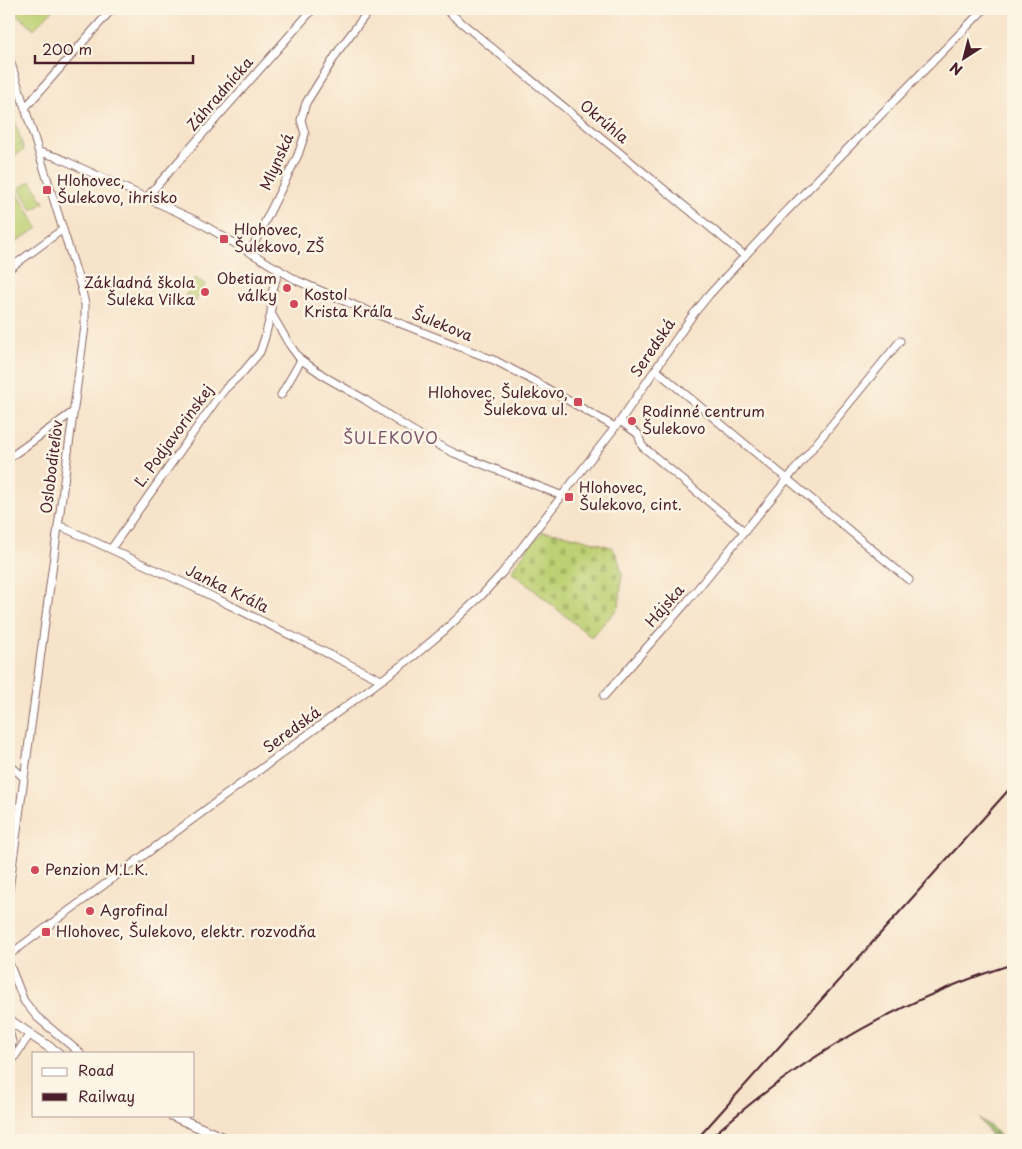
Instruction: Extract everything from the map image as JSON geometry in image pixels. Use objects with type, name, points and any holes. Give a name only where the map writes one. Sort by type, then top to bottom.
[{"type":"main road","points":[[9,1020],[57,1052]]},
{"type":"main road","points":[[173,1116],[228,1140]]},
{"type":"street","points":[[25,108],[112,9]]},
{"type":"street","name":"Záhradnícka","points":[[147,197],[313,9]]},
{"type":"street","name":"Mlynská","points":[[250,252],[298,155],[305,134],[301,120],[306,103],[341,47],[370,9]]},
{"type":"street","name":"Okrúhla","points":[[445,9],[745,256]]},
{"type":"street","name":"Seredská","points":[[9,955],[414,656],[482,595],[512,561],[620,421],[692,316],[709,295],[775,224],[984,9]]},
{"type":"street","name":"Osloboditeľov","points":[[9,56],[40,152],[85,304],[85,326],[9,890]]},
{"type":"street","name":"Šulekova","points":[[40,152],[57,157],[197,221],[298,281],[496,361],[615,427]]},
{"type":"street","points":[[9,269],[63,229]]},
{"type":"street","name":"Ľ. Podjavorinskej","points":[[111,549],[217,399],[260,352],[271,314],[272,293],[279,269]]},
{"type":"street","points":[[271,314],[300,359],[327,378],[428,440],[454,453],[563,496]]},
{"type":"street","name":"Hájska","points":[[604,696],[686,603],[900,341]]},
{"type":"street","points":[[281,395],[300,359]]},
{"type":"street","points":[[656,370],[909,580]]},
{"type":"street","points":[[9,458],[73,412]]},
{"type":"street","points":[[620,421],[638,434],[642,446],[745,532]]},
{"type":"street","name":"Janka Kráľa","points":[[58,525],[193,587],[381,680]]},
{"type":"street","points":[[9,764],[24,777]]},
{"type":"street","points":[[9,963],[24,1001],[79,1052]]},
{"type":"street","points":[[9,1031],[12,1050],[9,1065]]},
{"type":"street","points":[[9,1065],[30,1034]]},
{"type":"green space","points":[[10,9],[54,9],[34,29]]},
{"type":"green space","points":[[9,103],[24,150],[9,158]]},
{"type":"green space","points":[[31,181],[44,203],[32,210],[19,188]]},
{"type":"green space","points":[[11,182],[38,228],[9,246],[9,183]]},
{"type":"green space","points":[[195,278],[205,284],[195,302],[185,297]]},
{"type":"green space","points":[[542,532],[567,535],[611,547],[617,555],[622,574],[619,607],[591,637],[511,571]]},
{"type":"green space","points":[[979,1118],[994,1129],[1002,1140],[994,1140]]},
{"type":"railway","points":[[696,1140],[1013,785]]},
{"type":"railway","points":[[708,1140],[777,1084],[851,1036],[890,1014],[930,995],[1013,964]]},
{"type":"place","name":"Hlohovec, Šulekovo, ihrisko","points":[[47,190]]},
{"type":"place","name":"Hlohovec, Šulekovo, ZŠ","points":[[224,239]]},
{"type":"place","name":"Obetiam války","points":[[287,288]]},
{"type":"place","name":"Základná škola Šuleka Vilka","points":[[205,292]]},
{"type":"place","name":"Kostol Krista Kráľa","points":[[294,304]]},
{"type":"place","name":"Hlohovec, Šulekovo, Šulekova ul.","points":[[578,402]]},
{"type":"place","name":"Rodinné centrum Šulekovo","points":[[632,421]]},
{"type":"place","name":"Hlohovec, Šulekovo, cint.","points":[[569,497]]},
{"type":"place","name":"Penzion M.L.K.","points":[[35,870]]},
{"type":"place","name":"Agrofinal","points":[[90,911]]},
{"type":"place","name":"Hlohovec, Šulekovo, elektr. rozvodňa","points":[[46,932]]},
{"type":"district","name":"ŠULEKOVO","points":[[391,438]]}]
